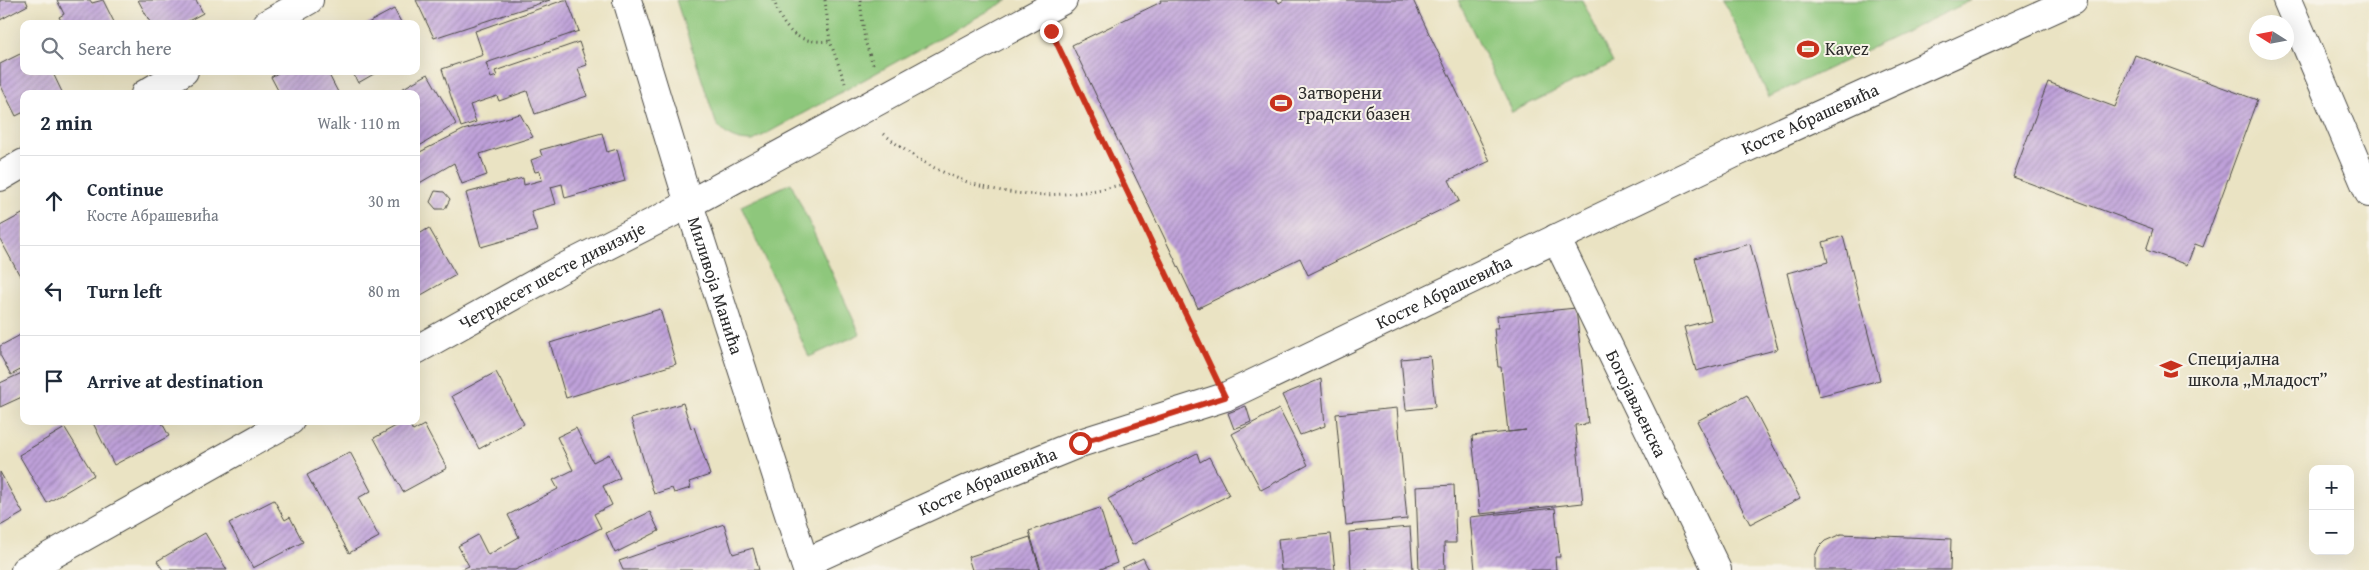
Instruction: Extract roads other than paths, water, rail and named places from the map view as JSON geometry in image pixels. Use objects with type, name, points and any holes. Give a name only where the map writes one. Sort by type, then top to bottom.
[{"type":"street","points":[[274,20],[309,0]]},
{"type":"street","name":"Миливоја Манића","points":[[627,0],[689,204],[806,566]]},
{"type":"street","name":"Четрдесет шесте дивизије","points":[[420,348],[563,268],[689,204],[1062,0]]},
{"type":"street","name":"Косте Абрашевића","points":[[806,566],[967,490],[1080,443],[1225,397],[1734,153],[2073,0]]},
{"type":"street","points":[[2287,0],[2369,193]]},
{"type":"street","points":[[152,90],[177,75]]},
{"type":"street","points":[[0,177],[20,165]]},
{"type":"street","name":"Богојављенска","points":[[1556,238],[1717,570]]},
{"type":"street","points":[[25,570],[283,425]]},
{"type":"place","name":"Kavez","points":[[1808,49]]},
{"type":"place","name":"Затворени градски базен","points":[[1281,103]]},
{"type":"place","name":"Специјална школа „Младост”","points":[[2171,369]]}]
